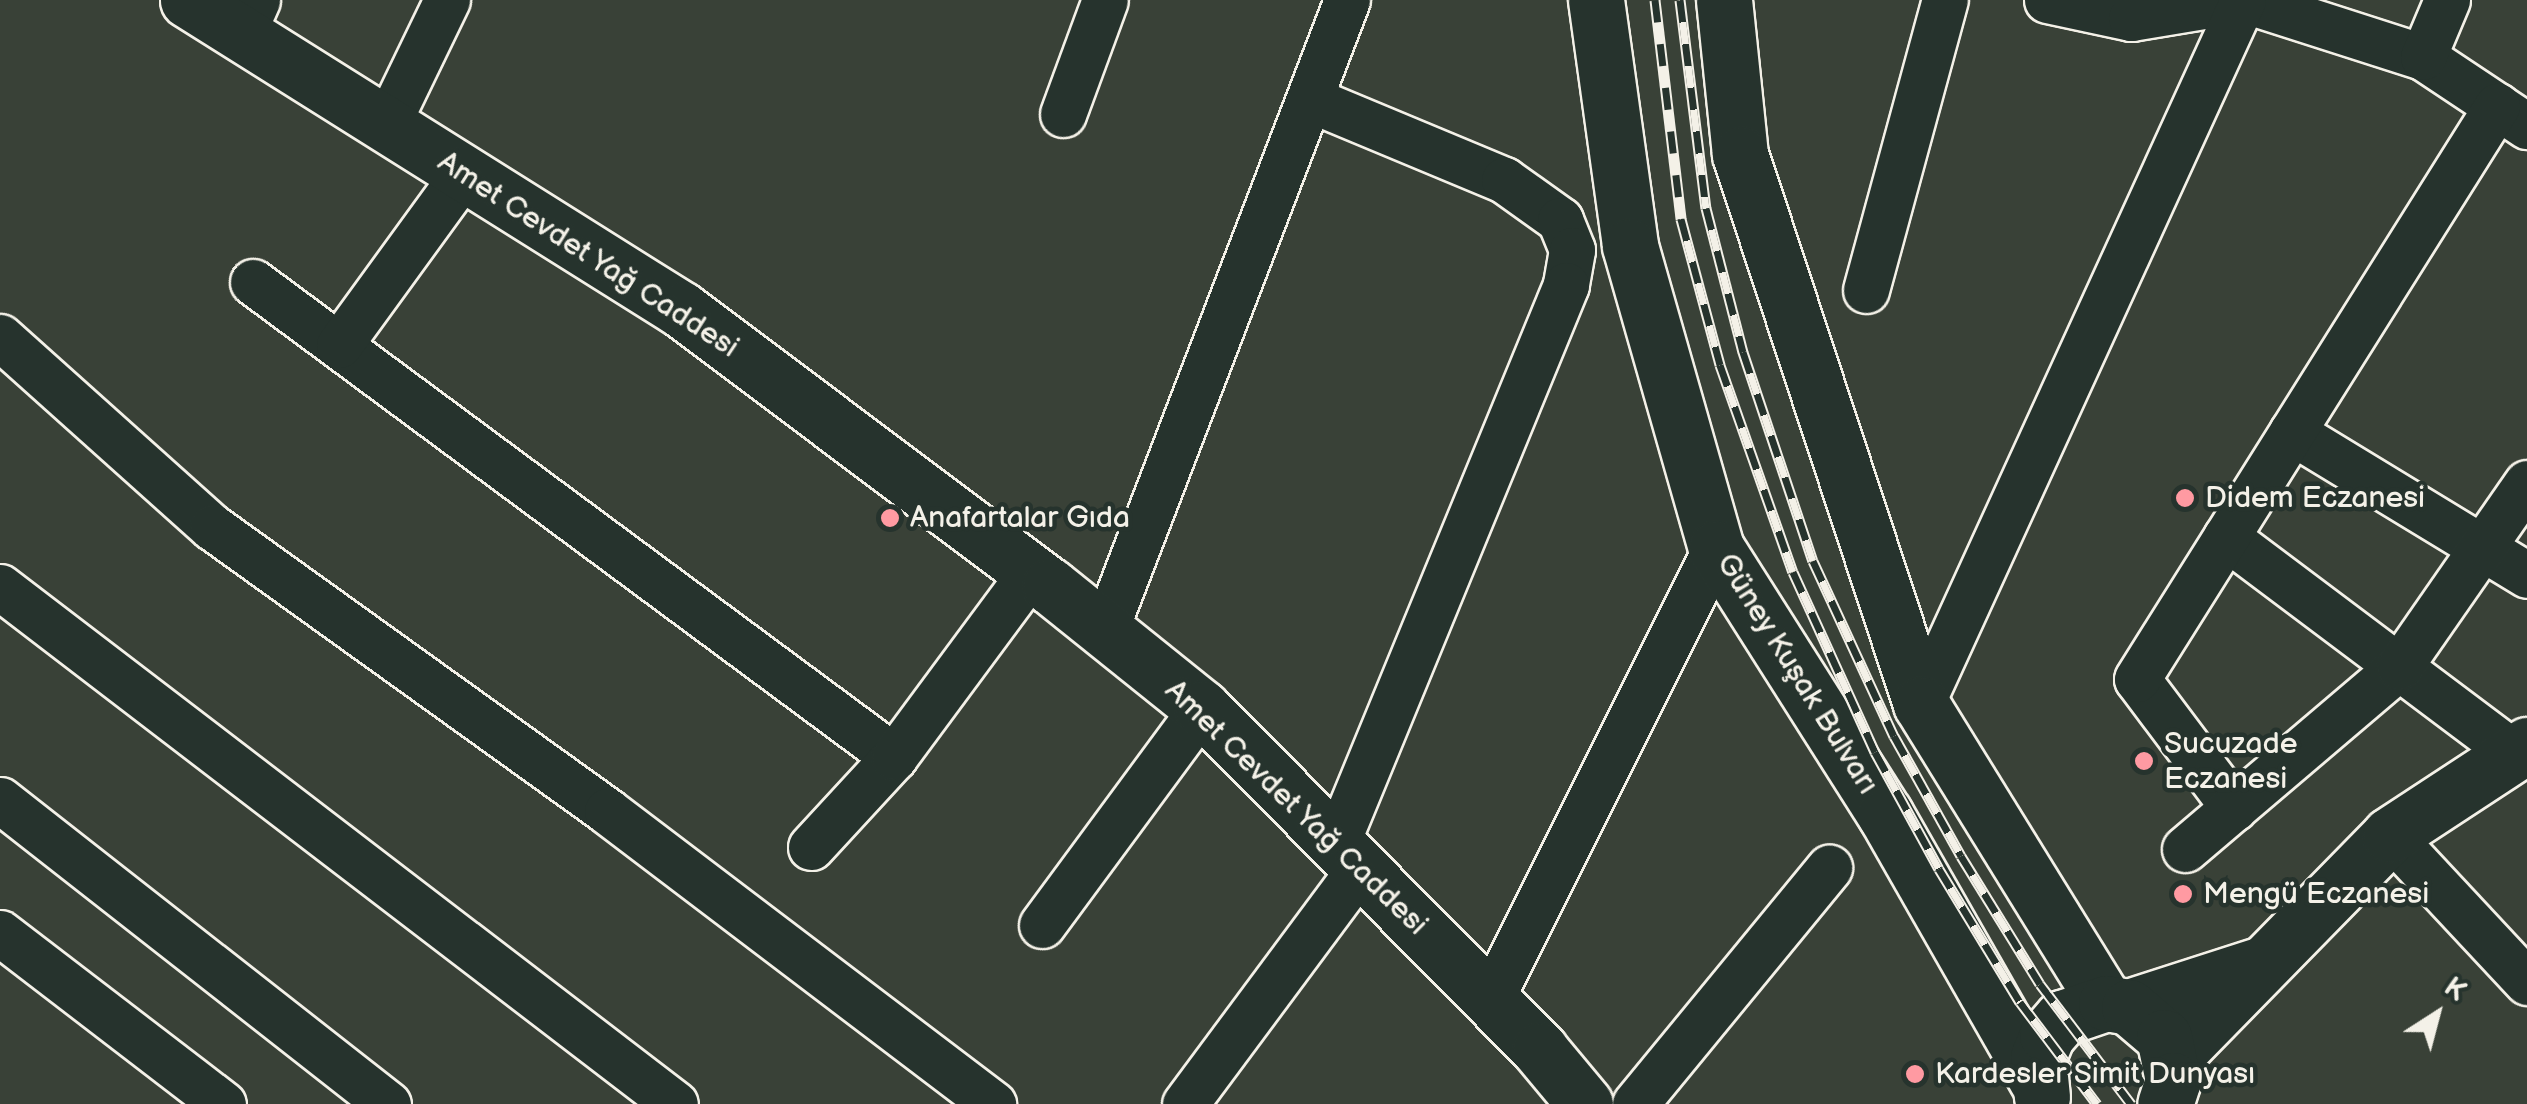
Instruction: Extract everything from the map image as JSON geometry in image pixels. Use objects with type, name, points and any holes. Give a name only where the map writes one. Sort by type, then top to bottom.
[{"type":"main road","name":"Amet Cevdet Yağ Caddesi","points":[[188,0],[249,17],[387,124],[682,310],[1105,630],[1202,708],[1490,1000],[1586,1104]]},
{"type":"main road","name":"Güney Kuşak Bulvarı","points":[[1596,0],[1630,246],[1716,548],[1884,814],[2041,1097]]},
{"type":"main road","points":[[1724,0],[1740,154],[1921,704],[2117,1005],[2164,1036],[2168,1092]]},
{"type":"main road","points":[[2168,1092],[2264,964],[2390,836],[2520,749]]},
{"type":"main road","points":[[2041,1097],[2042,1046],[2062,1018],[2264,964]]},
{"type":"street","points":[[387,124],[447,0]]},
{"type":"street","points":[[1063,114],[1105,0]]},
{"type":"street","points":[[1105,630],[1312,100],[1347,0]]},
{"type":"street","points":[[1866,290],[1945,0]]},
{"type":"street","points":[[2047,0],[2131,18],[2242,0],[2423,57],[2512,116],[2292,432],[2137,678],[2234,808]]},
{"type":"street","points":[[1921,704],[2242,0]]},
{"type":"street","points":[[2423,57],[2448,0]]},
{"type":"street","points":[[1185,1104],[1348,856],[1566,285],[1572,250],[1560,220],[1504,180],[1312,100]]},
{"type":"street","points":[[339,345],[464,173]]},
{"type":"street","points":[[253,282],[894,757]]},
{"type":"street","points":[[0,337],[212,527],[606,812],[993,1104]]},
{"type":"street","points":[[2292,432],[2527,574]]},
{"type":"street","points":[[2185,849],[2399,667],[2527,484]]},
{"type":"street","points":[[2226,538],[2399,667],[2520,749]]},
{"type":"street","points":[[1490,1000],[1716,548]]},
{"type":"street","points":[[811,847],[894,757],[1031,572]]},
{"type":"street","points":[[0,587],[675,1104]]},
{"type":"street","points":[[1042,924],[1202,708]]},
{"type":"street","points":[[0,800],[388,1104]]},
{"type":"street","points":[[2390,836],[2527,982]]},
{"type":"street","points":[[1635,1104],[1829,868]]},
{"type":"street","points":[[0,934],[223,1104]]},
{"type":"railway","points":[[1655,0],[1681,219],[1720,365],[1793,572],[1875,752],[1939,869],[2020,1002],[2097,1104]]},
{"type":"railway","points":[[1680,0],[1706,208],[1743,352],[1813,561],[1894,736],[1961,856],[2040,984],[2131,1104]]},
{"type":"place","name":"Didem Eczanesi","points":[[2185,498]]},
{"type":"place","name":"Anafartalar Gıda","points":[[890,518]]},
{"type":"place","name":"Sucuzade Eczanesi","points":[[2144,761]]},
{"type":"place","name":"Mengü Eczanesi","points":[[2183,894]]},
{"type":"place","name":"Kardesler Simit Dunyası","points":[[1915,1074]]}]
